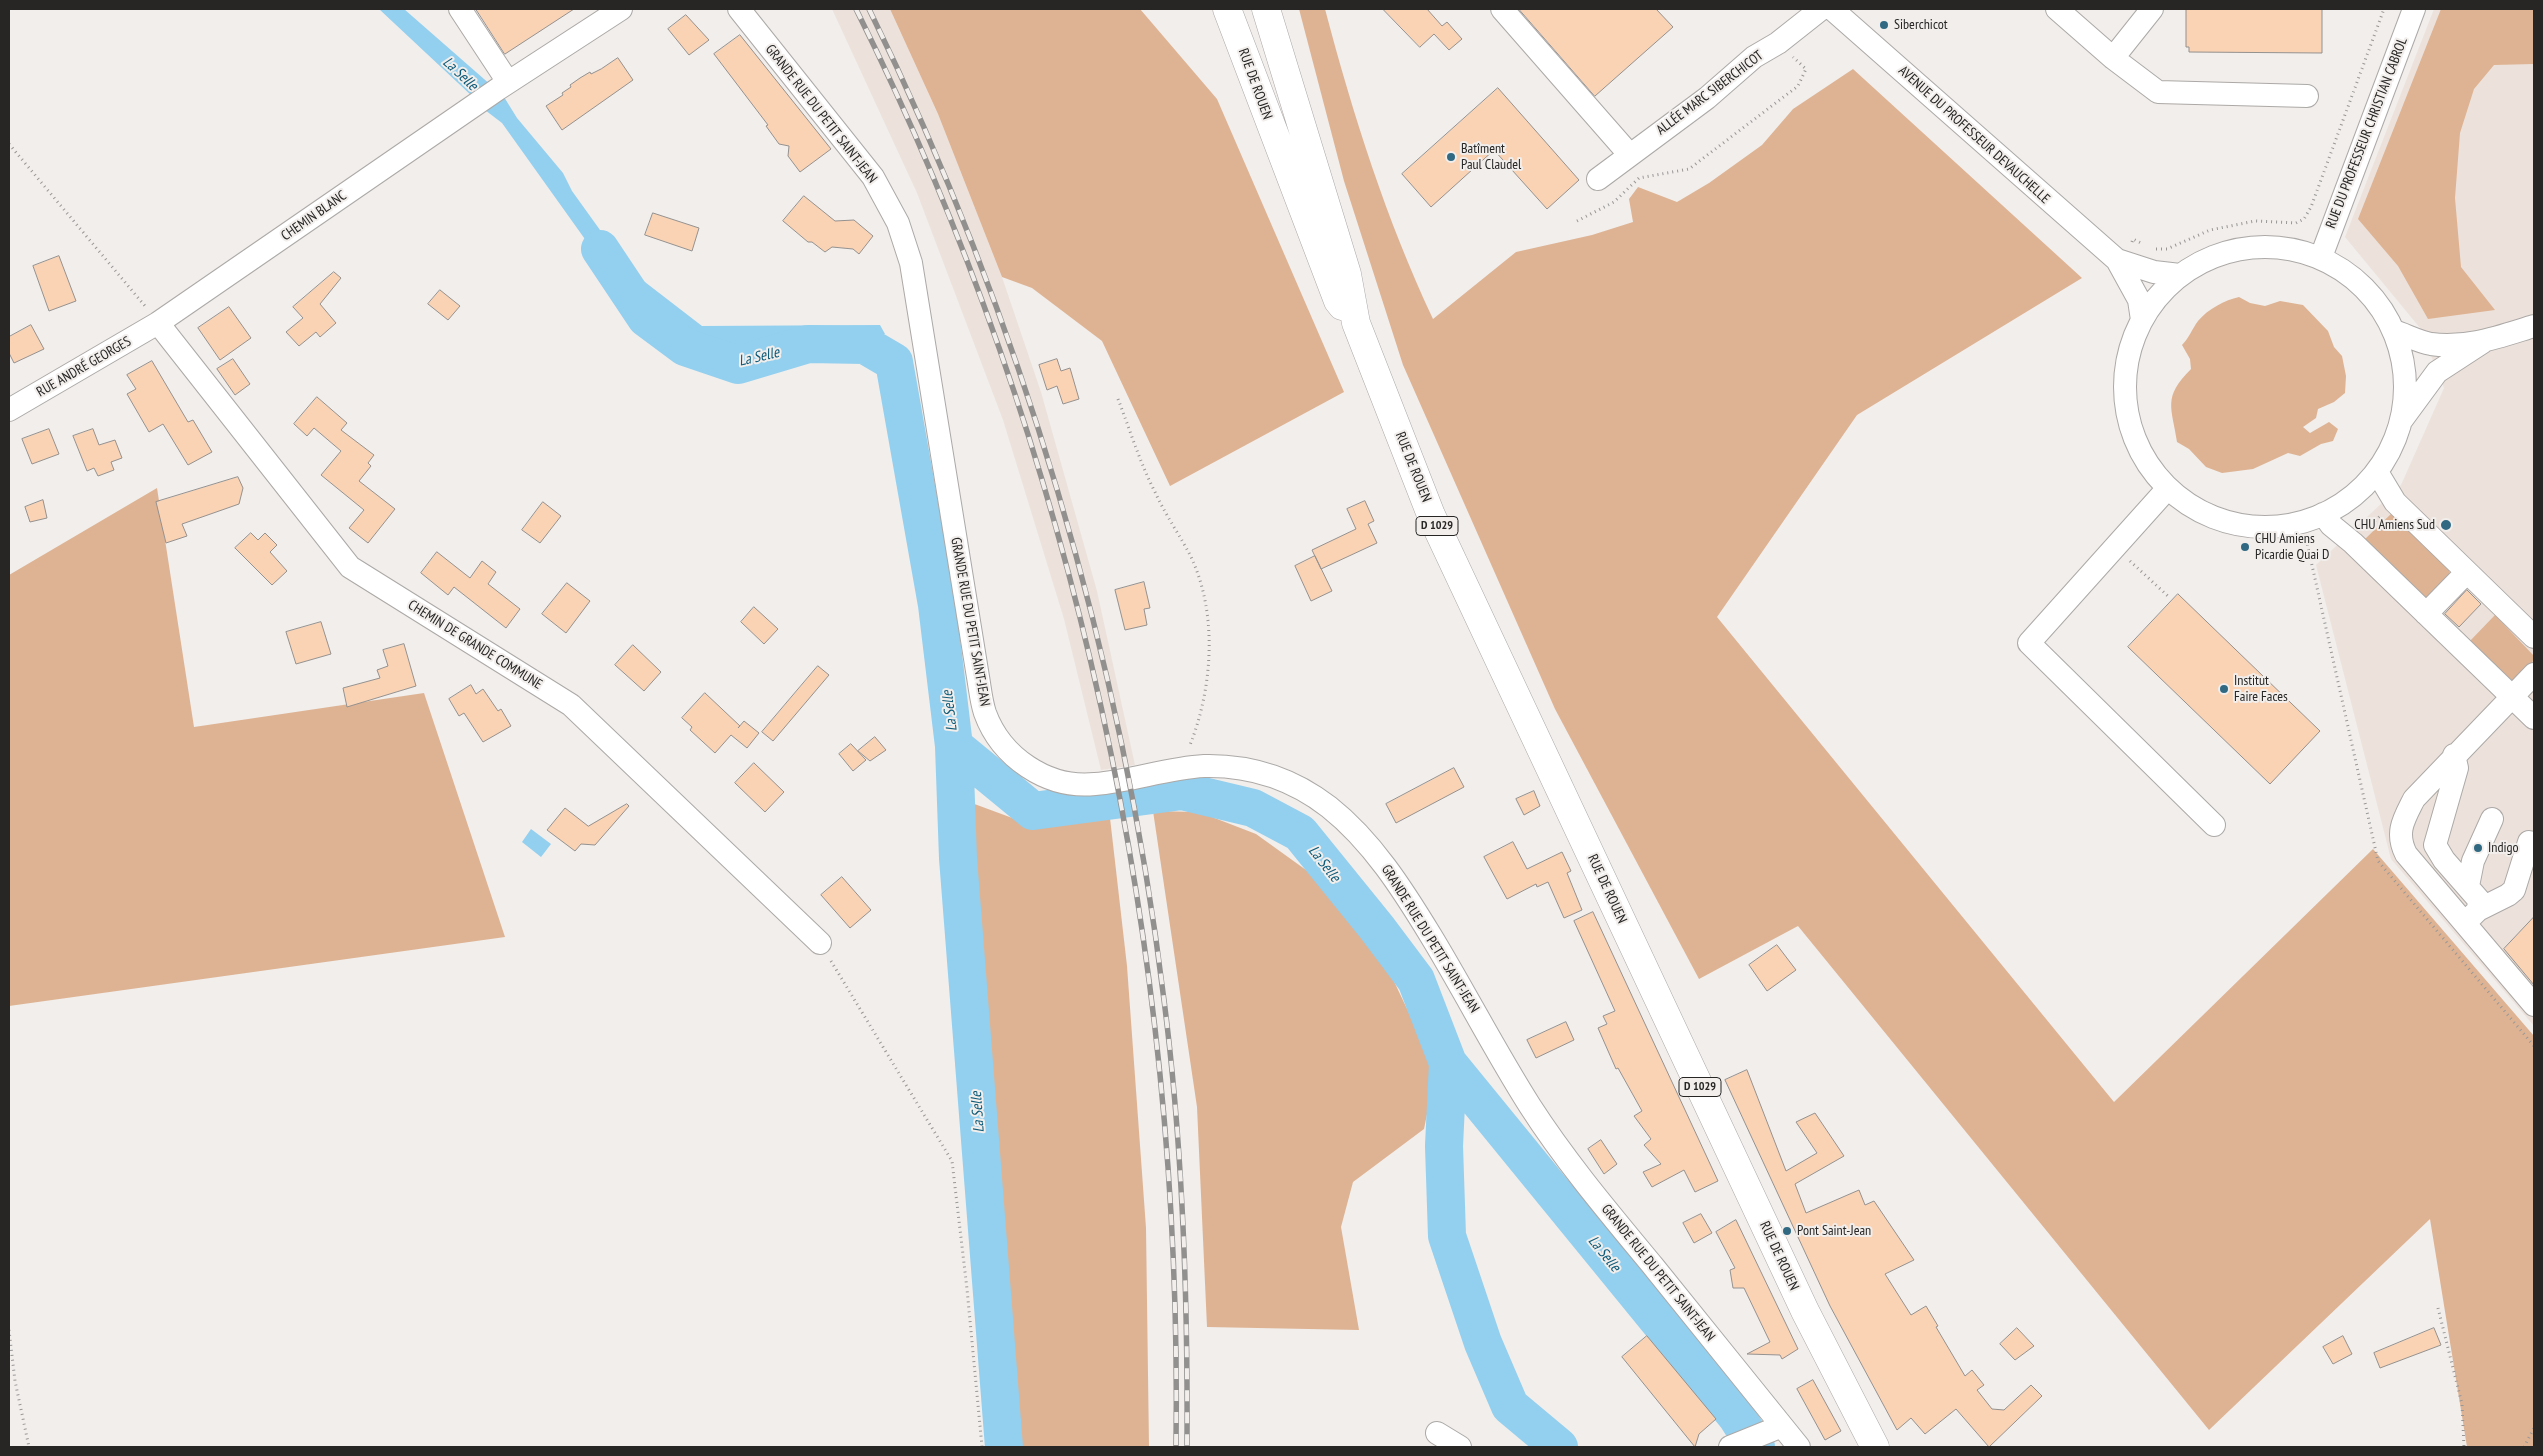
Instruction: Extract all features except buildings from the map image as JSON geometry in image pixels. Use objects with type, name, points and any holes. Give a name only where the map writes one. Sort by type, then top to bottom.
[{"type":"main road","name":"RUE DE ROUEN","points":[[1227,9],[1338,301],[1356,323]]},
{"type":"main road","name":"RUE DE ROUEN","points":[[1266,9],[1284,61],[1347,274],[1356,323],[1432,514],[1793,1287],[1876,1447]]},
{"type":"street","name":"CHEMIN BLANC","points":[[158,323],[503,85],[620,9]]},
{"type":"street","name":"GRANDE RUE DU PETIT SAINT-JEAN","points":[[739,9],[873,177],[886,198],[905,241],[919,307],[978,677],[985,711],[994,732],[1004,747],[1025,765],[1062,782],[1093,784],[1181,768],[1232,767],[1276,777],[1312,794],[1332,809],[1362,838],[1399,885],[1530,1106],[1550,1135],[1616,1221],[1799,1447]]},
{"type":"street","points":[[1275,9],[1284,61]]},
{"type":"street","points":[[1502,9],[1629,154]]},
{"type":"street","name":"ALLÉE MARC SIBERCHICOT","points":[[1598,179],[1629,154],[1707,98],[1754,57],[1778,43],[1821,9]]},
{"type":"street","name":"AVENUE DU PROFESSEUR DEVAUCHELLE","points":[[1832,9],[2117,260]]},
{"type":"street","points":[[2057,9],[2113,58],[2158,92],[2307,96]]},
{"type":"street","points":[[2113,58],[2152,9]]},
{"type":"street","name":"RUE DU PROFESSEUR CHRISTIAN CABROL","points":[[2321,257],[2414,9]]},
{"type":"street","points":[[466,17],[503,85]]},
{"type":"street","points":[[2402,421],[2405,375],[2394,331],[2376,300],[2351,275],[2321,257],[2285,247],[2248,247],[2212,256],[2180,275],[2158,295],[2142,320],[2129,354],[2124,374],[2130,426],[2145,459],[2168,488],[2196,509],[2249,528],[2281,527],[2323,514],[2343,503],[2362,489],[2377,472],[2392,447],[2402,421],[2437,372],[2484,342],[2534,326]]},
{"type":"street","points":[[2117,260],[2154,272],[2180,275]]},
{"type":"street","points":[[2117,260],[2139,300],[2142,320]]},
{"type":"street","name":"RUE ANDRÉ GEORGES","points":[[9,410],[158,323]]},
{"type":"street","name":"CHEMIN DE GRANDE COMMUNE","points":[[158,323],[350,567],[571,705],[820,943]]},
{"type":"street","points":[[2394,331],[2430,344],[2484,342]]},
{"type":"street","points":[[2377,472],[2394,502],[2534,637]]},
{"type":"street","points":[[2168,488],[2029,643],[2214,826]]},
{"type":"street","points":[[2323,514],[2331,525],[2353,543],[2533,715]]},
{"type":"street","points":[[2426,614],[2467,572]]},
{"type":"street","points":[[2534,674],[2454,755],[2414,799],[2402,822],[2400,842],[2406,854],[2472,916],[2534,1004]]},
{"type":"street","points":[[2454,755],[2457,768],[2436,845],[2444,860],[2478,900],[2472,916]]},
{"type":"street","points":[[2468,886],[2473,861],[2492,819]]},
{"type":"street","points":[[2472,916],[2514,890],[2529,842]]},
{"type":"street","points":[[1730,1447],[1782,1426]]},
{"type":"street","points":[[1437,1433],[1460,1447]]},
{"type":"path","points":[[2153,249],[2167,249],[2210,230],[2246,223],[2296,223],[2304,219],[2311,207],[2384,9]]},
{"type":"path","points":[[1577,221],[1614,202],[1639,178],[1689,169],[1798,86],[1806,69],[1778,43]]},
{"type":"path","points":[[9,144],[158,323]]},
{"type":"path","points":[[2117,260],[2133,239],[2146,246]]},
{"type":"path","points":[[1118,399],[1154,491],[1191,556],[1203,588],[1209,656],[1206,685],[1192,743],[1181,768]]},
{"type":"path","points":[[2353,543],[2394,502]]},
{"type":"path","points":[[2114,547],[2170,598]]},
{"type":"path","points":[[820,943],[880,1039],[952,1161],[967,1289],[982,1447]]},
{"type":"path","points":[[2438,1308],[2462,1404],[2464,1447]]},
{"type":"path","points":[[9,1330],[15,1381],[29,1447]]},
{"type":"path","points":[[2524,1447],[2534,1428]]},
{"type":"shaded area","points":[[832,9],[890,9],[938,114],[1002,277],[1041,392],[1097,591],[1135,765],[1101,770],[1064,619],[1003,420],[917,193]]},
{"type":"shaded area","points":[[890,9],[1140,9],[1217,99],[1344,392],[1170,486],[1102,341],[1032,288],[1002,277],[938,114]]},
{"type":"shaded area","points":[[1299,9],[1325,9],[1347,88],[1372,166],[1400,243],[1433,319],[1516,252],[1592,235],[1633,222],[1629,199],[1638,187],[1677,202],[1709,183],[1762,145],[1793,109],[1853,69],[2082,278],[1857,415],[1717,617],[2114,1102],[2373,849],[2534,1036],[2534,1447],[2467,1447],[2430,1219],[2209,1430],[1798,926],[1699,979],[1555,709],[1403,365],[1344,181]]},
{"type":"shaded area","name":"CHU Amiens Sud","points":[[2434,9],[2534,9],[2534,1026],[2391,859],[2316,565],[2401,485],[2444,388],[2420,328],[2345,237]]},
{"type":"shaded area","points":[[2441,9],[2534,9],[2534,64],[2494,65],[2474,89],[2460,133],[2455,198],[2461,267],[2495,310],[2428,319],[2398,266],[2358,219]]},
{"type":"shaded area","points":[[2239,297],[2250,303],[2265,306],[2280,301],[2303,305],[2328,331],[2334,347],[2342,356],[2346,376],[2345,393],[2334,402],[2318,409],[2316,418],[2303,427],[2310,433],[2329,422],[2338,429],[2333,441],[2321,444],[2300,456],[2288,453],[2253,469],[2222,473],[2206,467],[2189,449],[2177,442],[2171,403],[2176,388],[2191,369],[2190,359],[2182,345],[2198,321],[2207,313],[2228,300]]},
{"type":"shaded area","points":[[157,488],[194,727],[424,693],[505,937],[9,1006],[9,575]]},
{"type":"shaded area","points":[[2392,513],[2449,570],[2451,578],[2430,598],[2422,597],[2365,539]]},
{"type":"shaded area","points":[[2495,615],[2534,656],[2532,664],[2517,680],[2506,680],[2469,642]]},
{"type":"shaded area","points":[[969,802],[1034,826],[1110,818],[1127,966],[1146,1228],[1149,1447],[1017,1447]]},
{"type":"shaded area","points":[[1153,811],[1199,812],[1256,834],[1313,875],[1391,975],[1436,1070],[1424,1129],[1353,1182],[1341,1227],[1359,1330],[1207,1327],[1197,1107]]},
{"type":"water","points":[[379,9],[404,9],[492,86],[473,97]]},
{"type":"water","points":[[504,97],[517,118],[563,173],[572,191],[628,269],[702,326],[880,325],[885,334],[754,346],[713,345],[687,338],[644,305],[612,277],[502,123],[485,110]]},
{"type":"water","points":[[531,829],[551,844],[541,857],[522,842]]},
{"type":"waterway","name":"La Selle","points":[[600,249],[646,318],[685,347],[738,365],[808,344],[865,345],[894,362],[937,605],[954,746],[1033,811],[1182,791],[1253,808],[1300,833],[1377,928],[1416,980],[1448,1063],[1737,1417],[1756,1447]]},
{"type":"waterway","name":"La Selle","points":[[954,746],[958,858],[1004,1447]]},
{"type":"waterway","name":"La Selle","points":[[1448,1063],[1444,1146],[1447,1236],[1483,1343],[1510,1406],[1559,1447]]},
{"type":"railway","points":[[856,9],[933,178],[1000,351],[1056,529],[1102,709],[1136,892],[1160,1076],[1173,1261],[1176,1447]]},
{"type":"railway","points":[[869,9],[924,126],[973,246],[1018,368],[1058,492],[1092,617],[1122,744],[1146,871],[1164,1000],[1176,1111],[1185,1279],[1187,1447]]},
{"type":"place","name":"Siberchicot","points":[[1884,25]]},
{"type":"place","name":"Batîment Paul Claudel","points":[[1451,157]]},
{"type":"place","name":"CHU Amiens Sud","points":[[2446,525]]},
{"type":"place","name":"CHU Amiens Picardie Quai D","points":[[2245,547]]},
{"type":"place","name":"Institut Faire Faces","points":[[2224,689]]},
{"type":"place","name":"Indigo","points":[[2478,848]]},
{"type":"place","name":"Pont Saint-Jean","points":[[1787,1231]]}]
